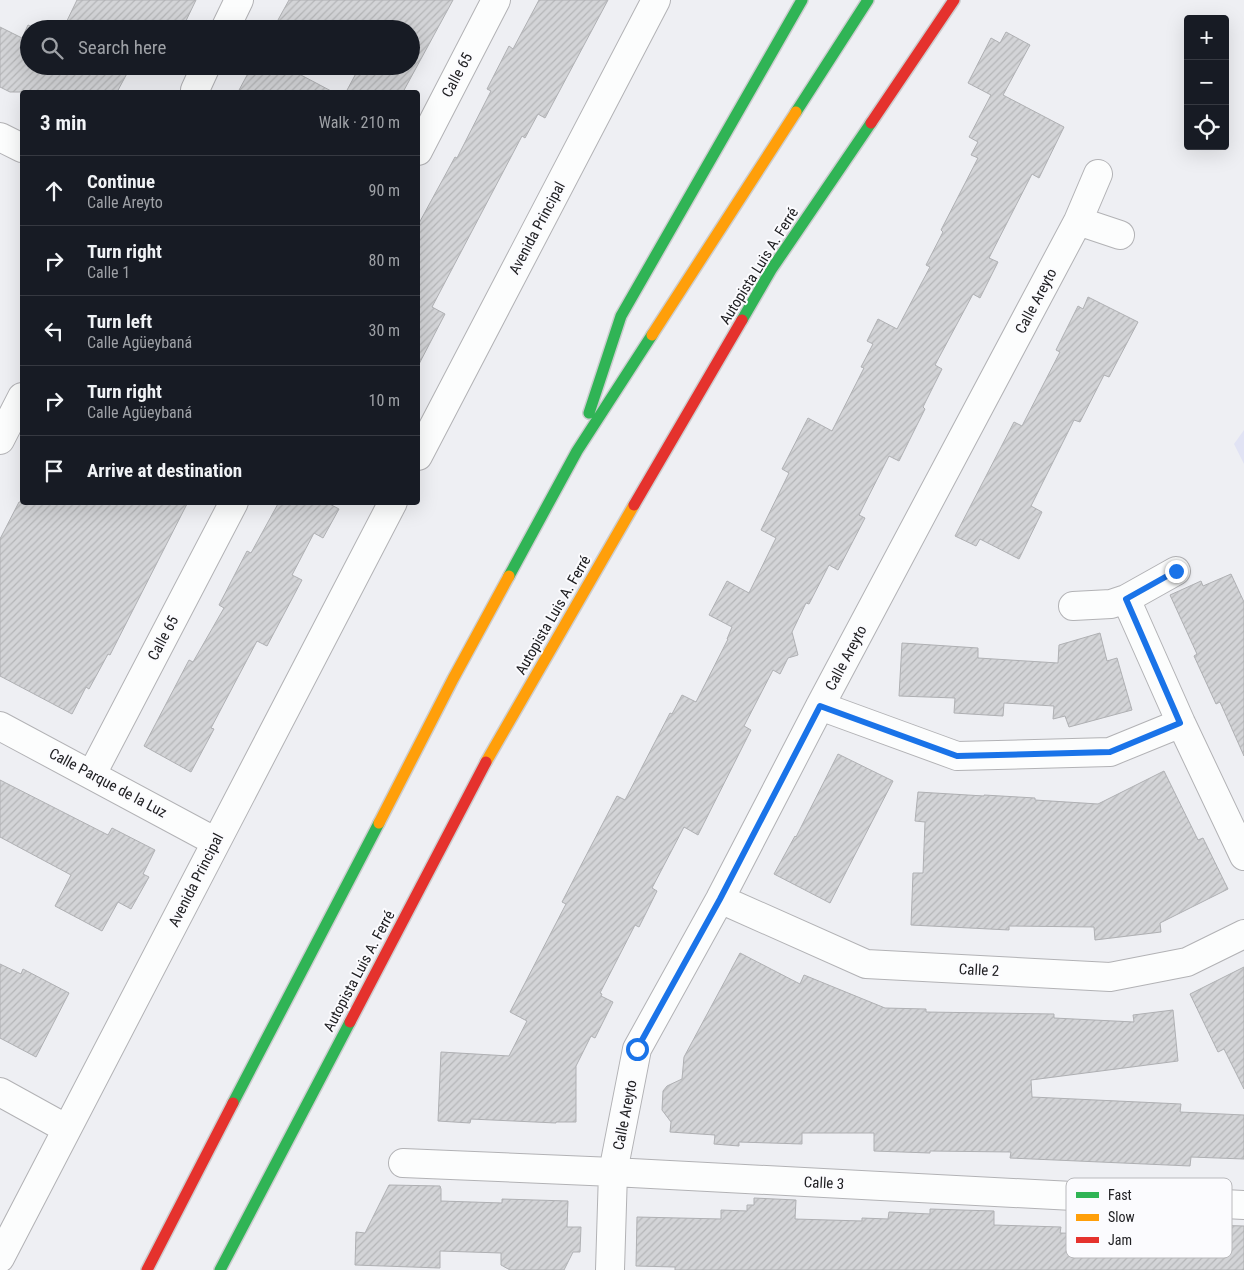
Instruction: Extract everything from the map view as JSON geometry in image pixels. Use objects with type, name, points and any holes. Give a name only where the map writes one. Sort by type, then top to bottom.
[{"type":"highway","points":[[577,451],[621,316],[802,0]]},
{"type":"highway","points":[[147,1270],[448,687],[577,451],[868,0]]},
{"type":"highway","name":"Autopista Luis A. Ferré","points":[[220,1270],[497,741],[771,270],[954,0]]},
{"type":"street","points":[[229,20],[239,0]]},
{"type":"street","name":"Calle 65","points":[[420,147],[496,0]]},
{"type":"street","name":"Avenida Principal","points":[[420,452],[656,0]]},
{"type":"street","points":[[0,136],[20,147]]},
{"type":"street","name":"Calle Areyto","points":[[610,1270],[614,1172],[637,1049],[720,899],[820,706],[1078,221],[1098,174]]},
{"type":"street","points":[[1078,221],[1120,235]]},
{"type":"street","points":[[1,434],[20,401]]},
{"type":"street","name":"Calle 65","points":[[92,774],[232,505]]},
{"type":"street","name":"Avenida Principal","points":[[0,1258],[391,505]]},
{"type":"street","points":[[1074,606],[1111,604],[1126,599],[1176,571]]},
{"type":"street","points":[[1126,599],[1180,723],[1244,856]]},
{"type":"street","points":[[820,706],[957,756],[1110,752],[1180,723]]},
{"type":"street","name":"Calle Parque de la Luz","points":[[0,726],[216,842]]},
{"type":"street","name":"Calle 2","points":[[720,899],[866,964],[1110,977],[1187,962],[1244,934]]},
{"type":"street","points":[[0,1092],[67,1129]]},
{"type":"street","name":"Calle 3","points":[[403,1163],[1066,1195]]},
{"type":"shaded area","points":[[1244,430],[1244,464],[1234,444]]},
{"type":"building","points":[[77,0],[196,0],[186,20],[67,20]]},
{"type":"building","points":[[289,0],[453,0],[420,61],[420,20],[278,20]]},
{"type":"building","points":[[539,0],[608,0],[545,118],[538,114],[525,138],[522,136],[432,307],[445,314],[420,362],[420,221],[455,157],[457,158],[491,91],[487,89],[509,46],[513,49]]},
{"type":"building","points":[[0,27],[20,37],[20,75],[126,75],[118,90],[20,90],[20,92],[10,92],[0,87]]},
{"type":"building","points":[[1006,32],[1030,45],[1003,95],[1064,127],[1039,178],[1032,174],[989,258],[998,262],[980,298],[973,294],[935,365],[942,369],[923,407],[925,409],[899,461],[889,456],[859,515],[865,518],[838,570],[829,565],[809,604],[806,603],[792,632],[798,655],[788,658],[780,674],[773,670],[744,726],[751,730],[698,835],[684,827],[652,888],[657,891],[639,927],[635,925],[600,993],[602,994],[601,996],[613,1002],[595,1038],[591,1036],[576,1066],[576,1122],[556,1123],[471,1119],[470,1123],[438,1121],[441,1052],[509,1056],[527,1021],[510,1012],[566,904],[562,902],[617,796],[625,800],[670,713],[672,714],[682,695],[696,702],[728,639],[732,627],[709,615],[727,581],[749,593],[776,538],[761,530],[789,473],[782,469],[808,418],[832,431],[864,368],[861,367],[873,344],[867,341],[878,319],[897,329],[930,267],[926,265],[943,232],[941,230],[978,158],[971,155],[978,142],[969,137],[991,95],[968,83],[991,38],[1000,43]]},
{"type":"building","points":[[247,75],[301,75],[329,90],[239,90]]},
{"type":"building","points":[[355,75],[412,75],[404,90],[347,90]]},
{"type":"building","points":[[1088,297],[1138,322],[1109,377],[1104,375],[1080,422],[1074,420],[1031,506],[1042,512],[1019,559],[980,539],[976,546],[955,536],[1014,422],[1022,426],[1060,352],[1056,350],[1078,306],[1083,309]]},
{"type":"building","points":[[19,502],[20,505],[186,505],[110,655],[108,654],[89,689],[86,687],[72,714],[0,676],[0,539]]},
{"type":"building","points":[[277,505],[332,505],[339,509],[323,538],[314,533],[292,575],[302,580],[267,646],[257,641],[211,728],[214,729],[191,772],[144,746],[189,660],[193,662],[224,608],[219,605],[247,551],[251,553]]},
{"type":"building","points":[[1231,574],[1244,602],[1244,756],[1220,702],[1216,704],[1194,656],[1197,654],[1170,595],[1201,581],[1203,586]]},
{"type":"building","points":[[1100,633],[1107,661],[1117,658],[1132,710],[1069,727],[1065,716],[1053,719],[1054,706],[1004,703],[1003,716],[954,713],[955,698],[899,696],[902,643],[978,648],[978,658],[1058,663],[1059,645]]},
{"type":"building","points":[[838,754],[893,781],[830,903],[774,874],[796,837]]},
{"type":"building","points":[[1164,771],[1198,840],[1203,838],[1228,889],[1160,923],[1161,932],[1095,940],[1094,927],[1009,926],[1009,930],[911,925],[913,873],[923,873],[925,822],[915,821],[918,792],[1035,798],[1035,800],[1098,804]]},
{"type":"building","points":[[0,780],[108,835],[112,828],[155,850],[143,874],[149,877],[131,909],[118,902],[102,931],[55,906],[71,875],[0,837]]},
{"type":"building","points":[[740,953],[800,984],[804,975],[885,1008],[926,1009],[926,1012],[1054,1014],[1054,1018],[1134,1022],[1133,1015],[1173,1010],[1178,1061],[1031,1080],[1032,1097],[1181,1104],[1180,1112],[1244,1115],[1244,1159],[1191,1157],[1190,1166],[1010,1158],[1011,1152],[930,1151],[930,1153],[874,1151],[874,1133],[802,1133],[802,1144],[739,1142],[739,1146],[714,1144],[715,1135],[670,1132],[671,1122],[662,1110],[663,1091],[667,1086],[682,1079],[684,1057]]},
{"type":"building","points":[[0,964],[21,974],[23,969],[69,993],[36,1057],[0,1038]]},
{"type":"building","points":[[1244,967],[1244,1089],[1224,1049],[1218,1052],[1190,994]]},
{"type":"building","points":[[389,1185],[440,1186],[441,1201],[502,1203],[502,1199],[568,1201],[567,1227],[581,1227],[580,1252],[573,1252],[564,1270],[510,1270],[501,1265],[501,1253],[440,1251],[440,1268],[355,1265],[356,1232],[365,1233]]},
{"type":"building","points":[[754,1198],[796,1200],[795,1219],[862,1221],[862,1218],[888,1219],[889,1212],[930,1214],[930,1209],[994,1211],[994,1225],[1061,1227],[1060,1233],[1066,1233],[1066,1258],[1232,1258],[1232,1226],[1244,1226],[1244,1270],[675,1270],[675,1267],[636,1266],[637,1217],[721,1219],[721,1210],[747,1211],[747,1205],[754,1205]]},
{"type":"traffic: fast","points":[[589,413],[621,316],[802,0]]},
{"type":"traffic: fast","points":[[796,112],[868,0]]},
{"type":"traffic: fast","points":[[742,320],[771,270],[871,123]]},
{"type":"traffic: fast","points":[[509,576],[577,451],[652,335]]},
{"type":"traffic: fast","points":[[233,1103],[379,823]]},
{"type":"traffic: fast","points":[[220,1270],[350,1022]]},
{"type":"traffic: slow","points":[[652,335],[796,112]]},
{"type":"traffic: slow","points":[[486,762],[634,505]]},
{"type":"traffic: slow","points":[[379,823],[453,679],[509,576]]},
{"type":"traffic: jam","points":[[871,123],[954,0]]},
{"type":"traffic: jam","points":[[634,505],[742,320]]},
{"type":"traffic: jam","points":[[350,1022],[486,762]]},
{"type":"traffic: jam","points":[[147,1270],[233,1103]]},
{"type":"route","points":[[637,1049],[720,899],[820,706],[957,756],[1110,752],[1180,723],[1126,599],[1176,571]]}]
